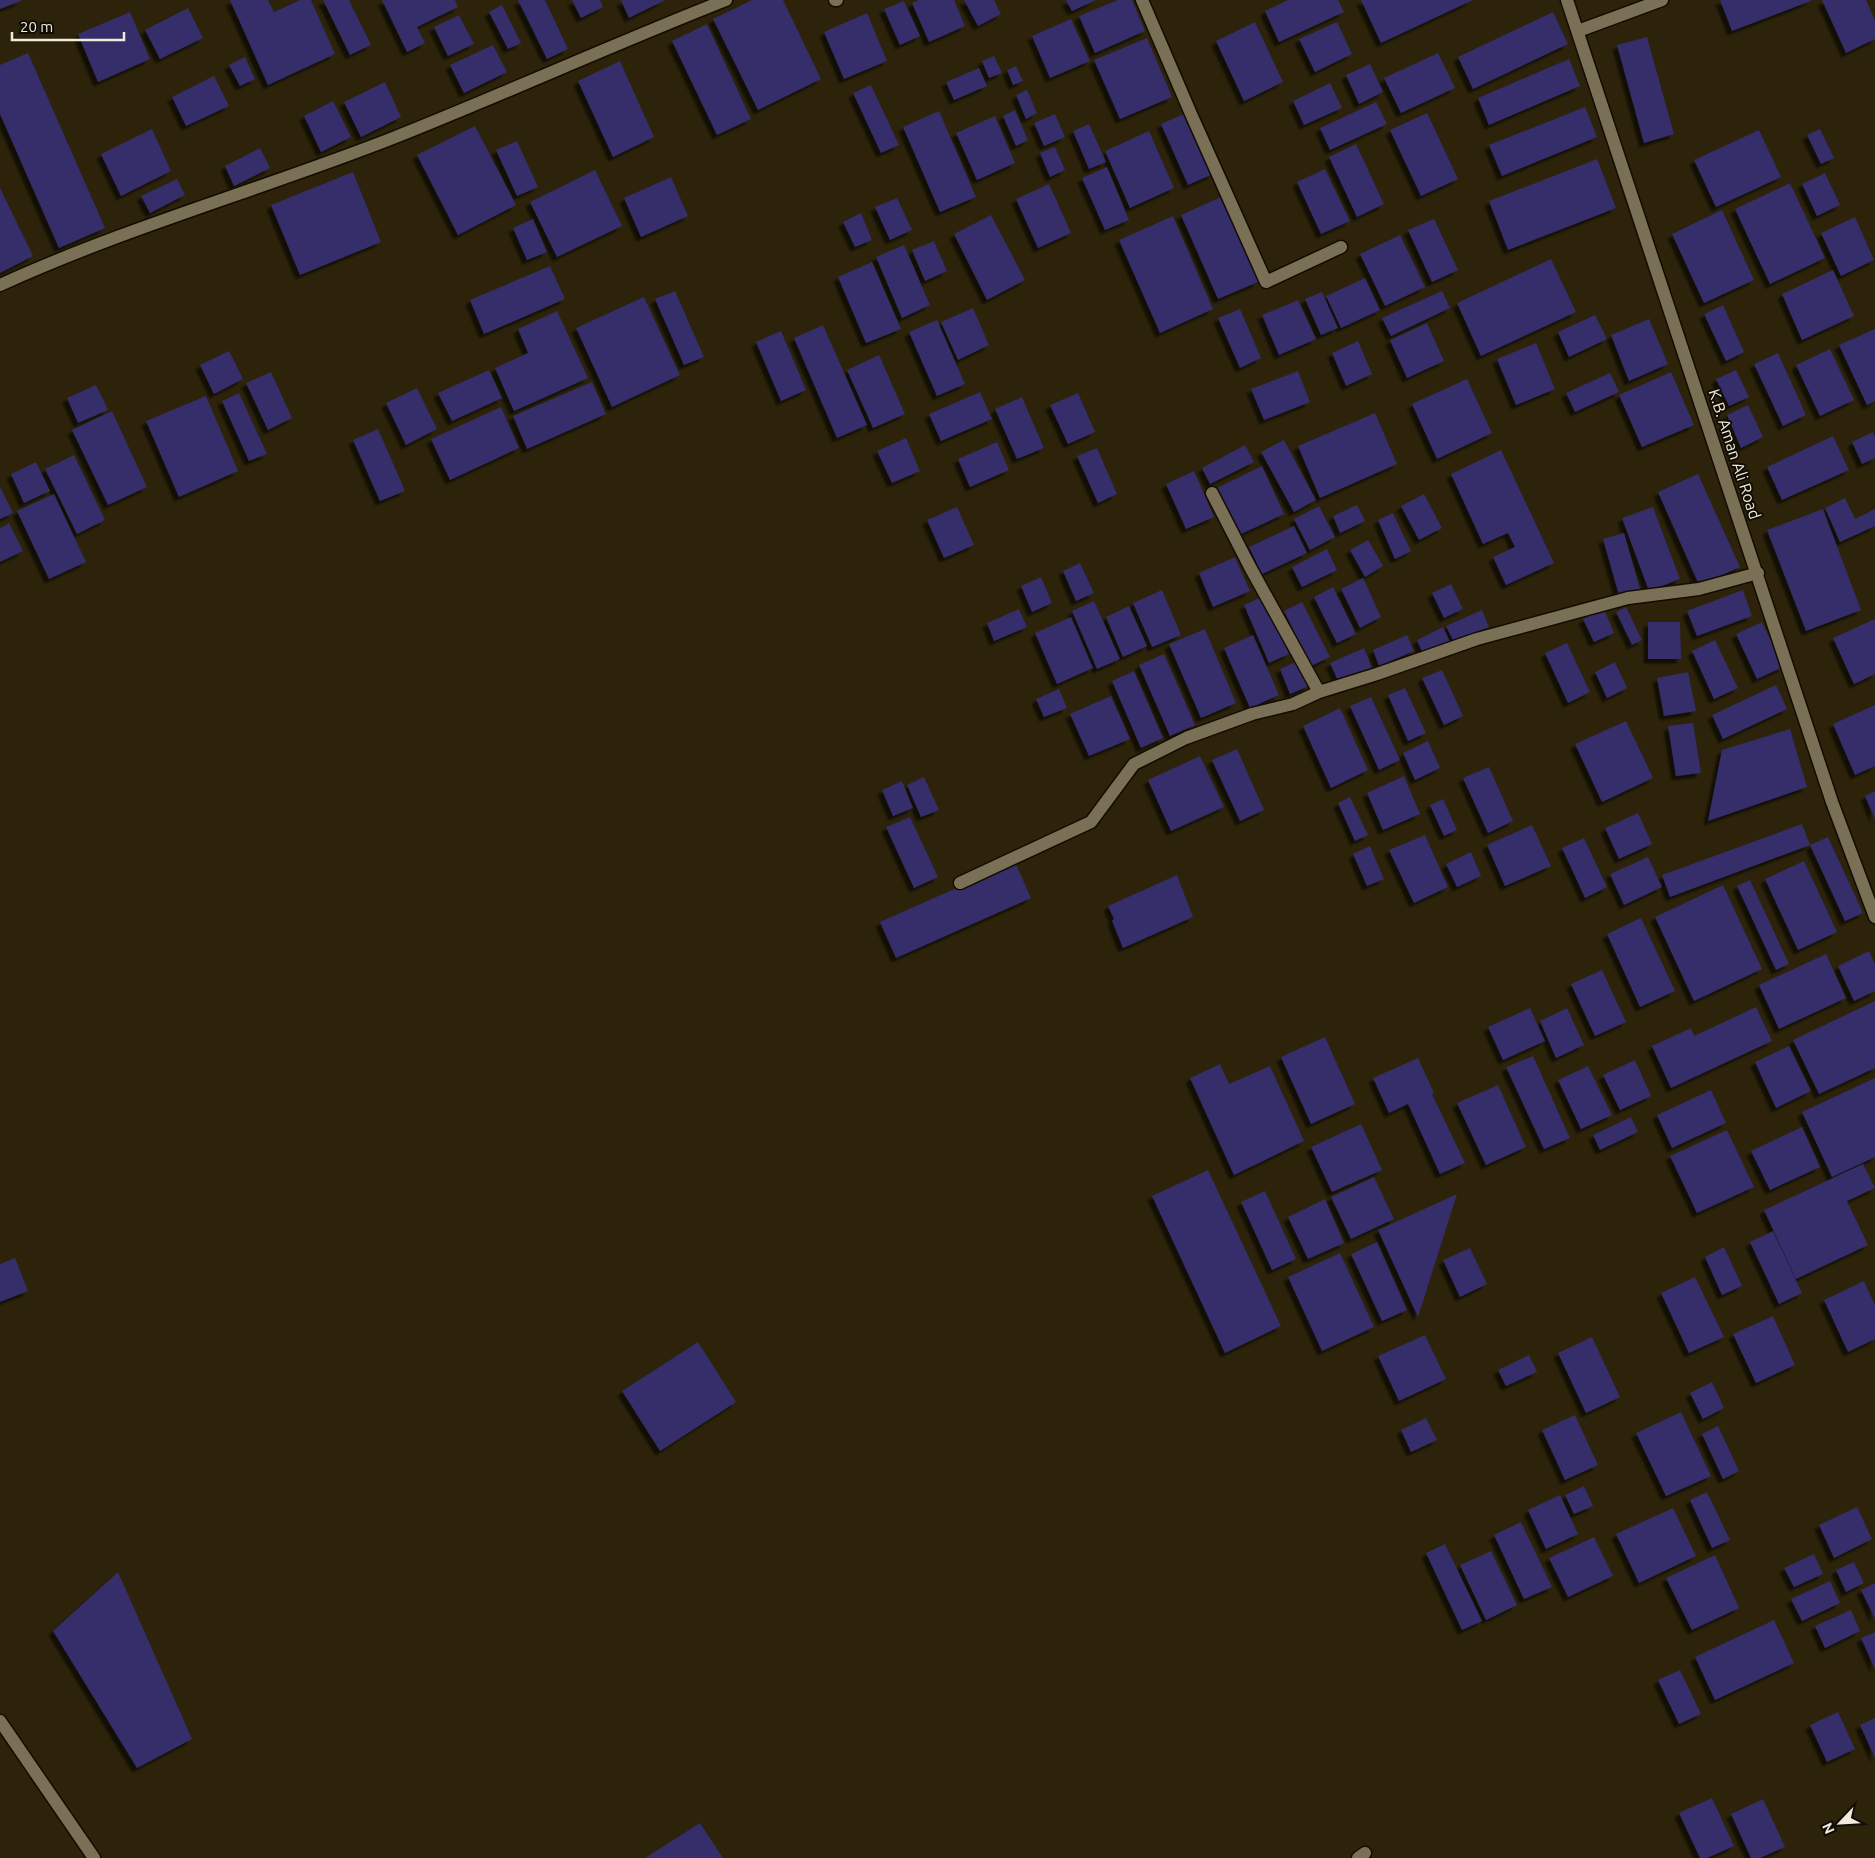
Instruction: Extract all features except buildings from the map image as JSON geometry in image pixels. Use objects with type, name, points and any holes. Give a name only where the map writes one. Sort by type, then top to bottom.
[{"type":"street","points":[[0,285],[58,259],[392,138],[637,35],[726,0]]},
{"type":"street","points":[[1142,0],[1266,282],[1341,247]]},
{"type":"street","name":"K.B. Aman Ali Road","points":[[1568,0],[1832,802],[1875,916]]},
{"type":"street","points":[[1578,31],[1662,0]]},
{"type":"street","points":[[1212,493],[1250,567],[1319,692]]},
{"type":"street","points":[[960,883],[1091,822],[1134,764],[1186,738],[1252,714],[1293,704],[1319,692],[1477,639],[1628,598],[1699,589],[1758,573]]},
{"type":"street","points":[[0,1723],[94,1858]]}]
